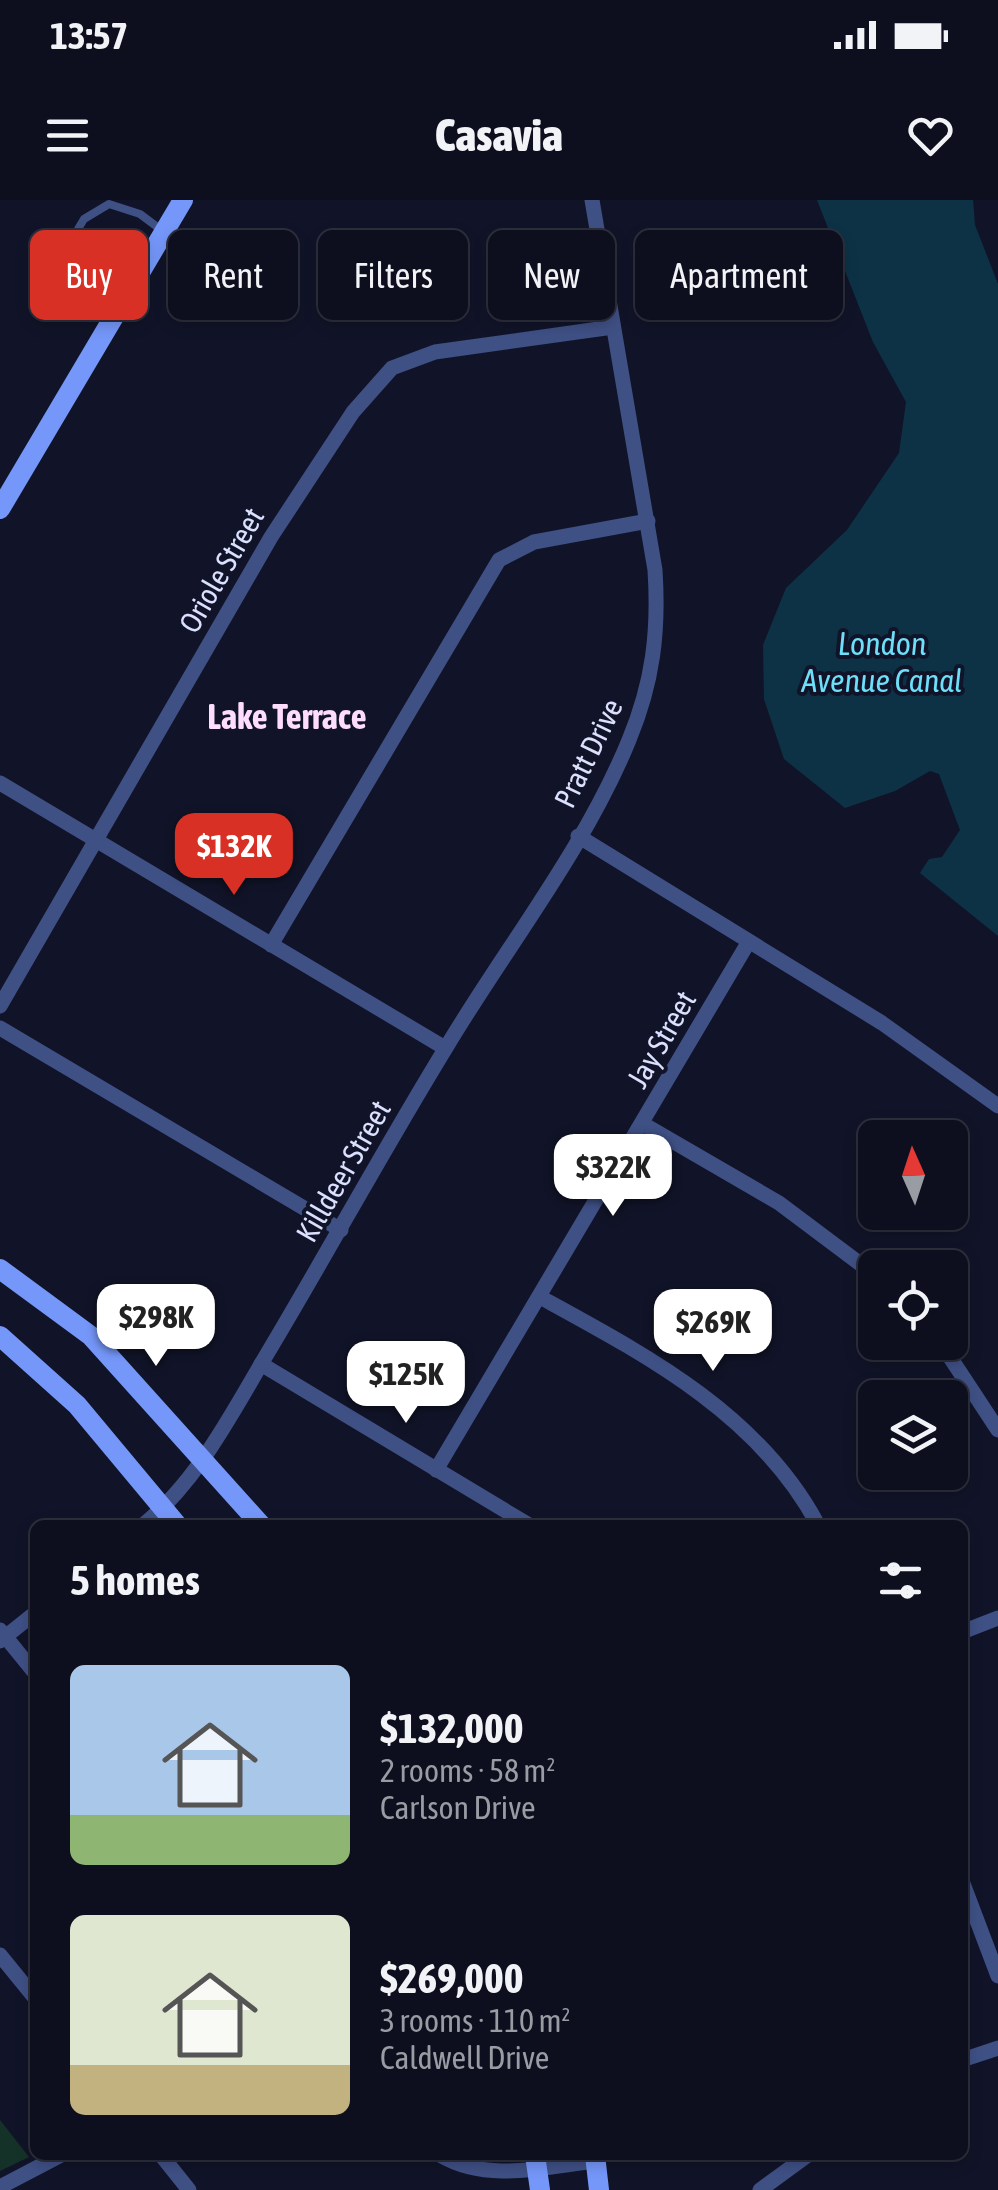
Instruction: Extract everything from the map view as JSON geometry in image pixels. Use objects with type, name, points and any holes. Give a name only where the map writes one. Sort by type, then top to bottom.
[{"type":"street","points":[[148,259],[183,200]]},
{"type":"street","name":"Pratt Drive","points":[[592,200],[648,521],[658,622],[647,693],[628,744],[578,836],[882,1023],[998,1106]]},
{"type":"street","points":[[0,509],[112,320]]},
{"type":"street","name":"Oriole Street","points":[[0,1006],[271,537],[377,382],[408,358],[614,327]]},
{"type":"street","points":[[271,946],[499,560],[534,542],[648,521]]},
{"type":"street","points":[[0,784],[95,844],[445,1048]]},
{"type":"street","name":"Killdeer Street","points":[[170,1517],[200,1459],[341,1230],[445,1048],[578,836]]},
{"type":"street","name":"Jay Street","points":[[436,1470],[748,943]]},
{"type":"street","points":[[0,1028],[341,1230]]},
{"type":"street","points":[[643,1124],[779,1203],[858,1263]]},
{"type":"street","points":[[0,1269],[90,1336],[256,1520]]},
{"type":"street","points":[[540,1296],[723,1409],[800,1492],[815,1520]]},
{"type":"street","points":[[0,1336],[77,1405],[170,1517]]},
{"type":"street","points":[[952,1360],[998,1430]]},
{"type":"street","points":[[261,1364],[521,1520]]},
{"type":"street","points":[[30,1616],[2,1636],[30,1667]]},
{"type":"street","points":[[968,1630],[998,1618]]},
{"type":"street","points":[[968,1897],[998,1976]]},
{"type":"street","points":[[0,1954],[30,1992]]},
{"type":"street","points":[[968,2058],[998,2048]]},
{"type":"street","points":[[0,2187],[51,2160]]},
{"type":"street","points":[[165,2160],[189,2190]]},
{"type":"street","points":[[454,2160],[481,2170],[566,2160]]},
{"type":"street","points":[[595,2160],[599,2190]]},
{"type":"street","points":[[760,2190],[801,2160]]},
{"type":"street","points":[[536,2162],[540,2190]]},
{"type":"lane","points":[[78,230],[99,207],[109,204],[140,214],[164,232]]},
{"type":"green space","points":[[0,2120],[29,2157],[0,2171]]},
{"type":"water","name":"London Avenue Canal","points":[[817,200],[973,200],[975,225],[998,284],[998,936],[920,873],[929,859],[942,857],[960,830],[939,774],[930,771],[895,791],[845,808],[784,759],[764,699],[763,645],[786,588],[847,530],[899,453],[906,402],[873,342],[843,266],[843,230],[829,230]]},
{"type":"district","name":"Lake Terrace","points":[[287,716]]}]
